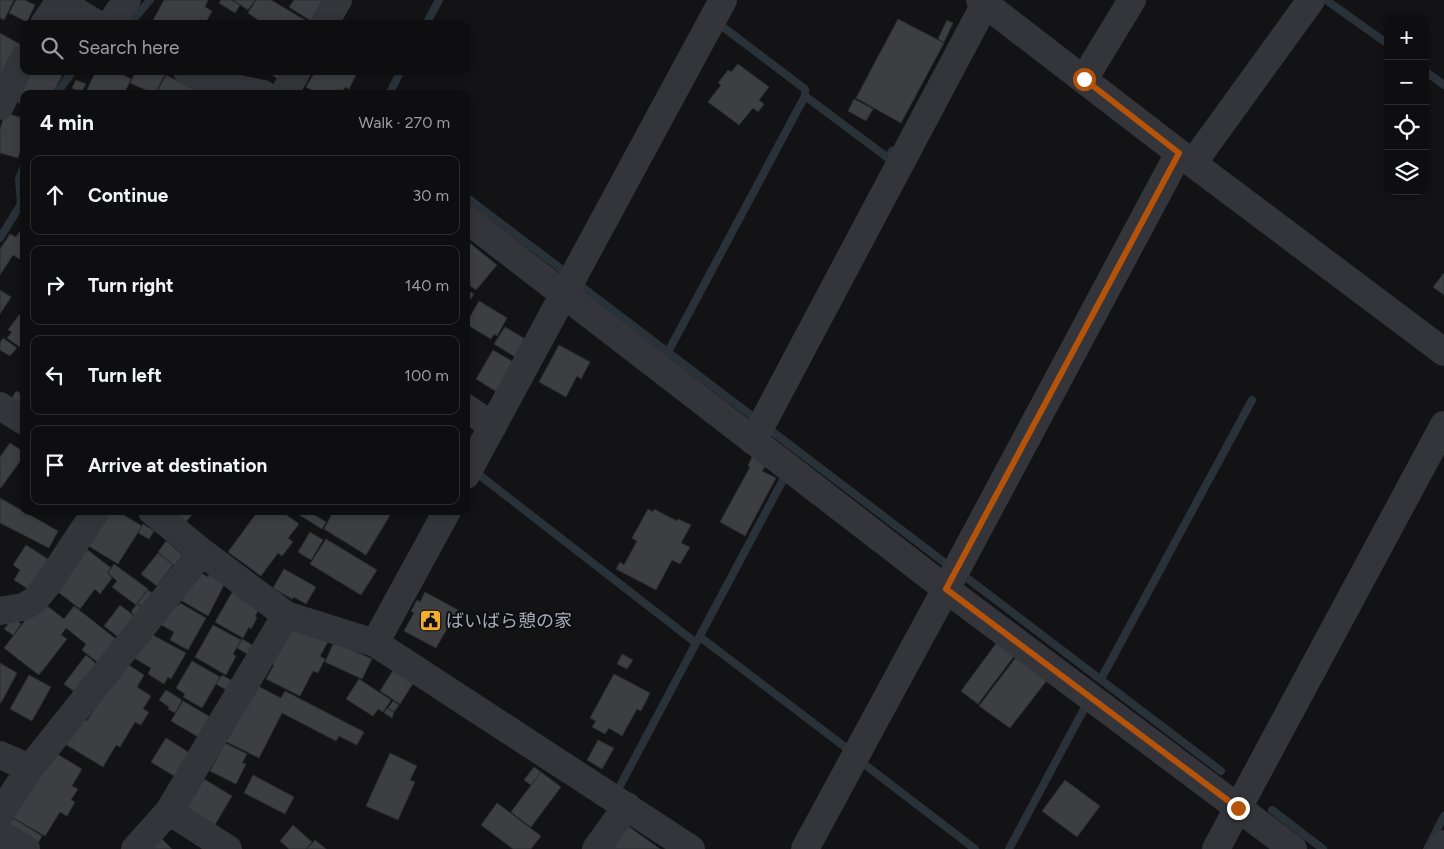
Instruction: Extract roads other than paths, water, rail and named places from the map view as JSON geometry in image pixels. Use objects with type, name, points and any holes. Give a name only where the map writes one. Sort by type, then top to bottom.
[{"type":"street","points":[[113,20],[127,0]]},
{"type":"street","points":[[326,20],[338,0]]},
{"type":"street","points":[[470,469],[723,0]]},
{"type":"street","points":[[1084,79],[1132,0]]},
{"type":"street","points":[[805,849],[946,589],[1186,158],[1311,0]]},
{"type":"street","points":[[47,20],[59,1],[90,20]]},
{"type":"street","points":[[753,441],[982,2],[1444,352]]},
{"type":"street","points":[[0,106],[20,66]]},
{"type":"street","points":[[195,75],[210,83],[240,90]]},
{"type":"street","points":[[286,90],[295,75]]},
{"type":"street","points":[[470,222],[946,589],[1293,849]]},
{"type":"street","points":[[0,406],[20,418]]},
{"type":"street","points":[[470,411],[493,426]]},
{"type":"street","points":[[1216,849],[1444,425]]},
{"type":"street","points":[[0,611],[23,606],[34,601],[47,585],[93,515]]},
{"type":"street","points":[[157,515],[202,552],[286,614],[376,643],[691,849]]},
{"type":"street","points":[[376,643],[445,515]]},
{"type":"street","points":[[0,814],[30,768],[202,552]]},
{"type":"street","points":[[135,849],[169,811],[286,614]]},
{"type":"street","points":[[0,755],[30,768]]},
{"type":"street","points":[[596,849],[627,806]]},
{"type":"street","points":[[169,811],[228,849]]},
{"type":"street","points":[[0,834],[26,849]]},
{"type":"street","points":[[1441,849],[1444,844]]},
{"type":"waterway","points":[[133,20],[150,0]]},
{"type":"waterway","points":[[428,20],[439,0]]},
{"type":"waterway","points":[[1326,0],[1384,41]]},
{"type":"waterway","points":[[723,27],[805,89],[805,96]]},
{"type":"waterway","points":[[1429,74],[1444,85]]},
{"type":"waterway","points":[[59,90],[70,75]]},
{"type":"waterway","points":[[391,90],[399,75]]},
{"type":"waterway","points":[[668,352],[805,96],[888,158],[892,151]]},
{"type":"waterway","points":[[20,176],[20,192]]},
{"type":"waterway","points":[[470,200],[564,271]]},
{"type":"waterway","points":[[0,238],[20,206]]},
{"type":"waterway","points":[[582,287],[756,419]]},
{"type":"waterway","points":[[1101,679],[1252,400]]},
{"type":"waterway","points":[[769,429],[945,563]]},
{"type":"waterway","points":[[478,474],[696,643]]},
{"type":"waterway","points":[[621,784],[784,478]]},
{"type":"waterway","points":[[967,578],[1221,771]]},
{"type":"waterway","points":[[700,637],[845,747]]},
{"type":"waterway","points":[[1009,849],[1084,709]]},
{"type":"waterway","points":[[864,764],[975,849]]},
{"type":"waterway","points":[[1272,810],[1323,849]]},
{"type":"waterway","points":[[1427,849],[1444,816]]},
{"type":"place","name":"ばいばら憩の家","points":[[430,621]]}]
